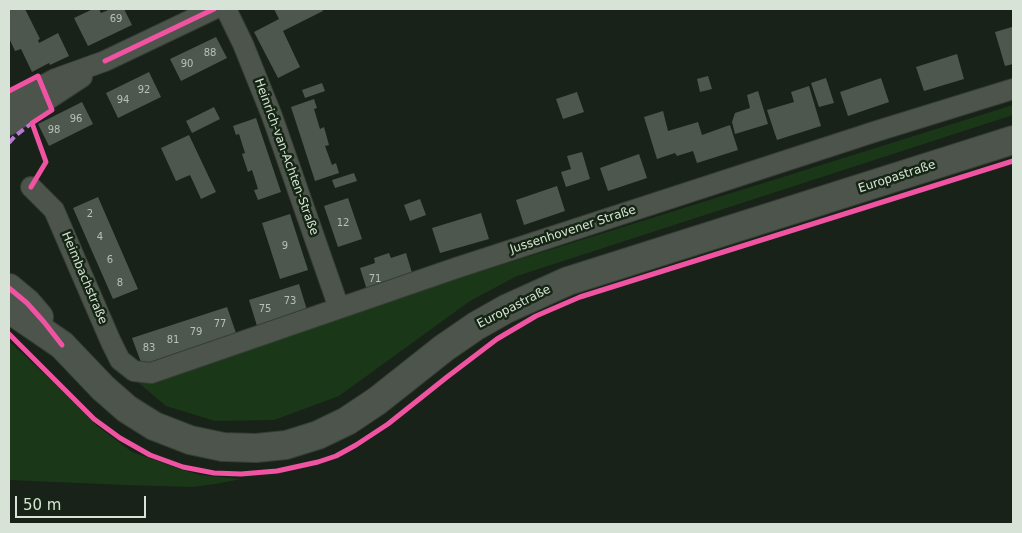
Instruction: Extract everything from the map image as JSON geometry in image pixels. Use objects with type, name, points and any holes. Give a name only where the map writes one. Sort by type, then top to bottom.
[{"type":"main road","name":"Europastraße","points":[[9,288],[27,303],[62,346],[104,388],[127,408],[154,426],[190,440],[223,447],[256,448],[286,445],[318,435],[347,421],[377,401],[444,348],[476,326],[506,308],[568,281],[1013,140]]},
{"type":"main road","name":"Europastraße","points":[[9,309],[62,346]]},
{"type":"street","points":[[13,97],[105,61],[214,9]]},
{"type":"street","name":"Heinrich-van-Achten-Straße","points":[[226,9],[243,44],[272,116],[339,308]]},
{"type":"street","points":[[9,125],[105,61]]},
{"type":"street","name":"Jussenhovener Straße","points":[[134,371],[151,373],[339,308],[878,131],[1013,89]]},
{"type":"street","name":"Heimbachstraße","points":[[31,187],[54,210],[111,342],[120,360],[134,371]]},
{"type":"green space","points":[[1013,105],[1013,115],[517,276],[470,301],[339,396],[274,420],[215,421],[166,406],[134,379],[166,373],[460,278]]},
{"type":"green space","points":[[9,341],[96,425],[132,452],[200,475],[241,479],[191,487],[9,480]]},
{"type":"building","points":[[9,9],[25,9],[40,39],[38,40],[39,43],[58,33],[69,56],[50,65],[49,63],[32,72],[21,49],[15,51],[9,38]]},
{"type":"building","points":[[93,9],[99,9],[101,13],[111,9],[124,9],[132,25],[88,46],[74,18]]},
{"type":"building","points":[[274,9],[322,9],[323,11],[283,31],[300,67],[278,78],[254,32],[279,19]]},
{"type":"building","points":[[1012,27],[1013,64],[1005,66],[995,32]]},
{"type":"building","points":[[216,37],[227,58],[181,81],[170,59]]},
{"type":"building","points":[[957,54],[964,79],[924,91],[916,67]]},
{"type":"building","points":[[149,72],[161,97],[118,118],[106,93]]},
{"type":"building","points":[[708,76],[712,89],[700,92],[697,79]]},
{"type":"building","points":[[826,78],[834,103],[819,107],[811,83]]},
{"type":"building","points":[[881,78],[889,102],[848,116],[840,92]]},
{"type":"building","points":[[322,83],[325,91],[305,98],[302,90]]},
{"type":"building","points":[[809,86],[821,126],[777,140],[767,110],[794,102],[791,92]]},
{"type":"building","points":[[758,91],[768,124],[735,134],[732,122],[735,113],[750,108],[747,95]]},
{"type":"building","points":[[577,92],[584,112],[563,119],[556,99]]},
{"type":"building","points":[[314,99],[317,108],[314,109],[320,129],[324,127],[329,145],[325,146],[332,165],[336,163],[339,173],[315,181],[291,107]]},
{"type":"building","points":[[82,102],[93,124],[49,146],[38,124]]},
{"type":"building","points":[[214,107],[220,119],[192,133],[186,121]]},
{"type":"building","points":[[663,111],[668,131],[698,122],[702,135],[730,125],[738,150],[697,163],[693,151],[677,156],[675,153],[657,159],[644,117]]},
{"type":"building","points":[[256,118],[281,192],[258,200],[254,190],[258,189],[252,170],[248,172],[242,154],[245,153],[239,134],[236,135],[233,126]]},
{"type":"building","points":[[189,135],[216,192],[201,199],[190,175],[176,181],[161,148]]},
{"type":"building","points":[[582,152],[590,179],[566,187],[561,172],[571,169],[567,156]]},
{"type":"building","points":[[639,154],[647,178],[608,191],[600,168]]},
{"type":"building","points":[[354,173],[357,181],[335,188],[332,180]]},
{"type":"building","points":[[557,186],[565,211],[524,225],[516,200]]},
{"type":"building","points":[[98,197],[138,289],[113,299],[73,208]]},
{"type":"building","points":[[348,198],[362,239],[338,247],[324,206]]},
{"type":"building","points":[[420,199],[426,215],[410,221],[404,205]]},
{"type":"building","points":[[481,213],[489,239],[440,253],[432,228]]},
{"type":"building","points":[[290,214],[308,270],[280,279],[262,223]]},
{"type":"building","points":[[389,253],[391,258],[406,253],[413,276],[367,290],[360,268],[375,263],[374,258]]},
{"type":"building","points":[[299,284],[307,310],[257,326],[249,300]]},
{"type":"building","points":[[227,307],[236,333],[142,365],[132,338]]},
{"type":"marked path","points":[[9,143],[32,123]]},
{"type":"cycle path","points":[[105,61],[214,9]]},
{"type":"cycle path","points":[[9,91],[38,76],[52,110],[32,123],[46,162],[31,187]]},
{"type":"cycle path","points":[[9,334],[94,419],[120,438],[150,455],[183,467],[214,473],[241,474],[277,471],[318,462],[336,456],[356,445],[388,424],[497,339],[536,316],[580,297],[1013,161]]},
{"type":"cycle path","points":[[9,288],[27,303],[62,345]]}]
